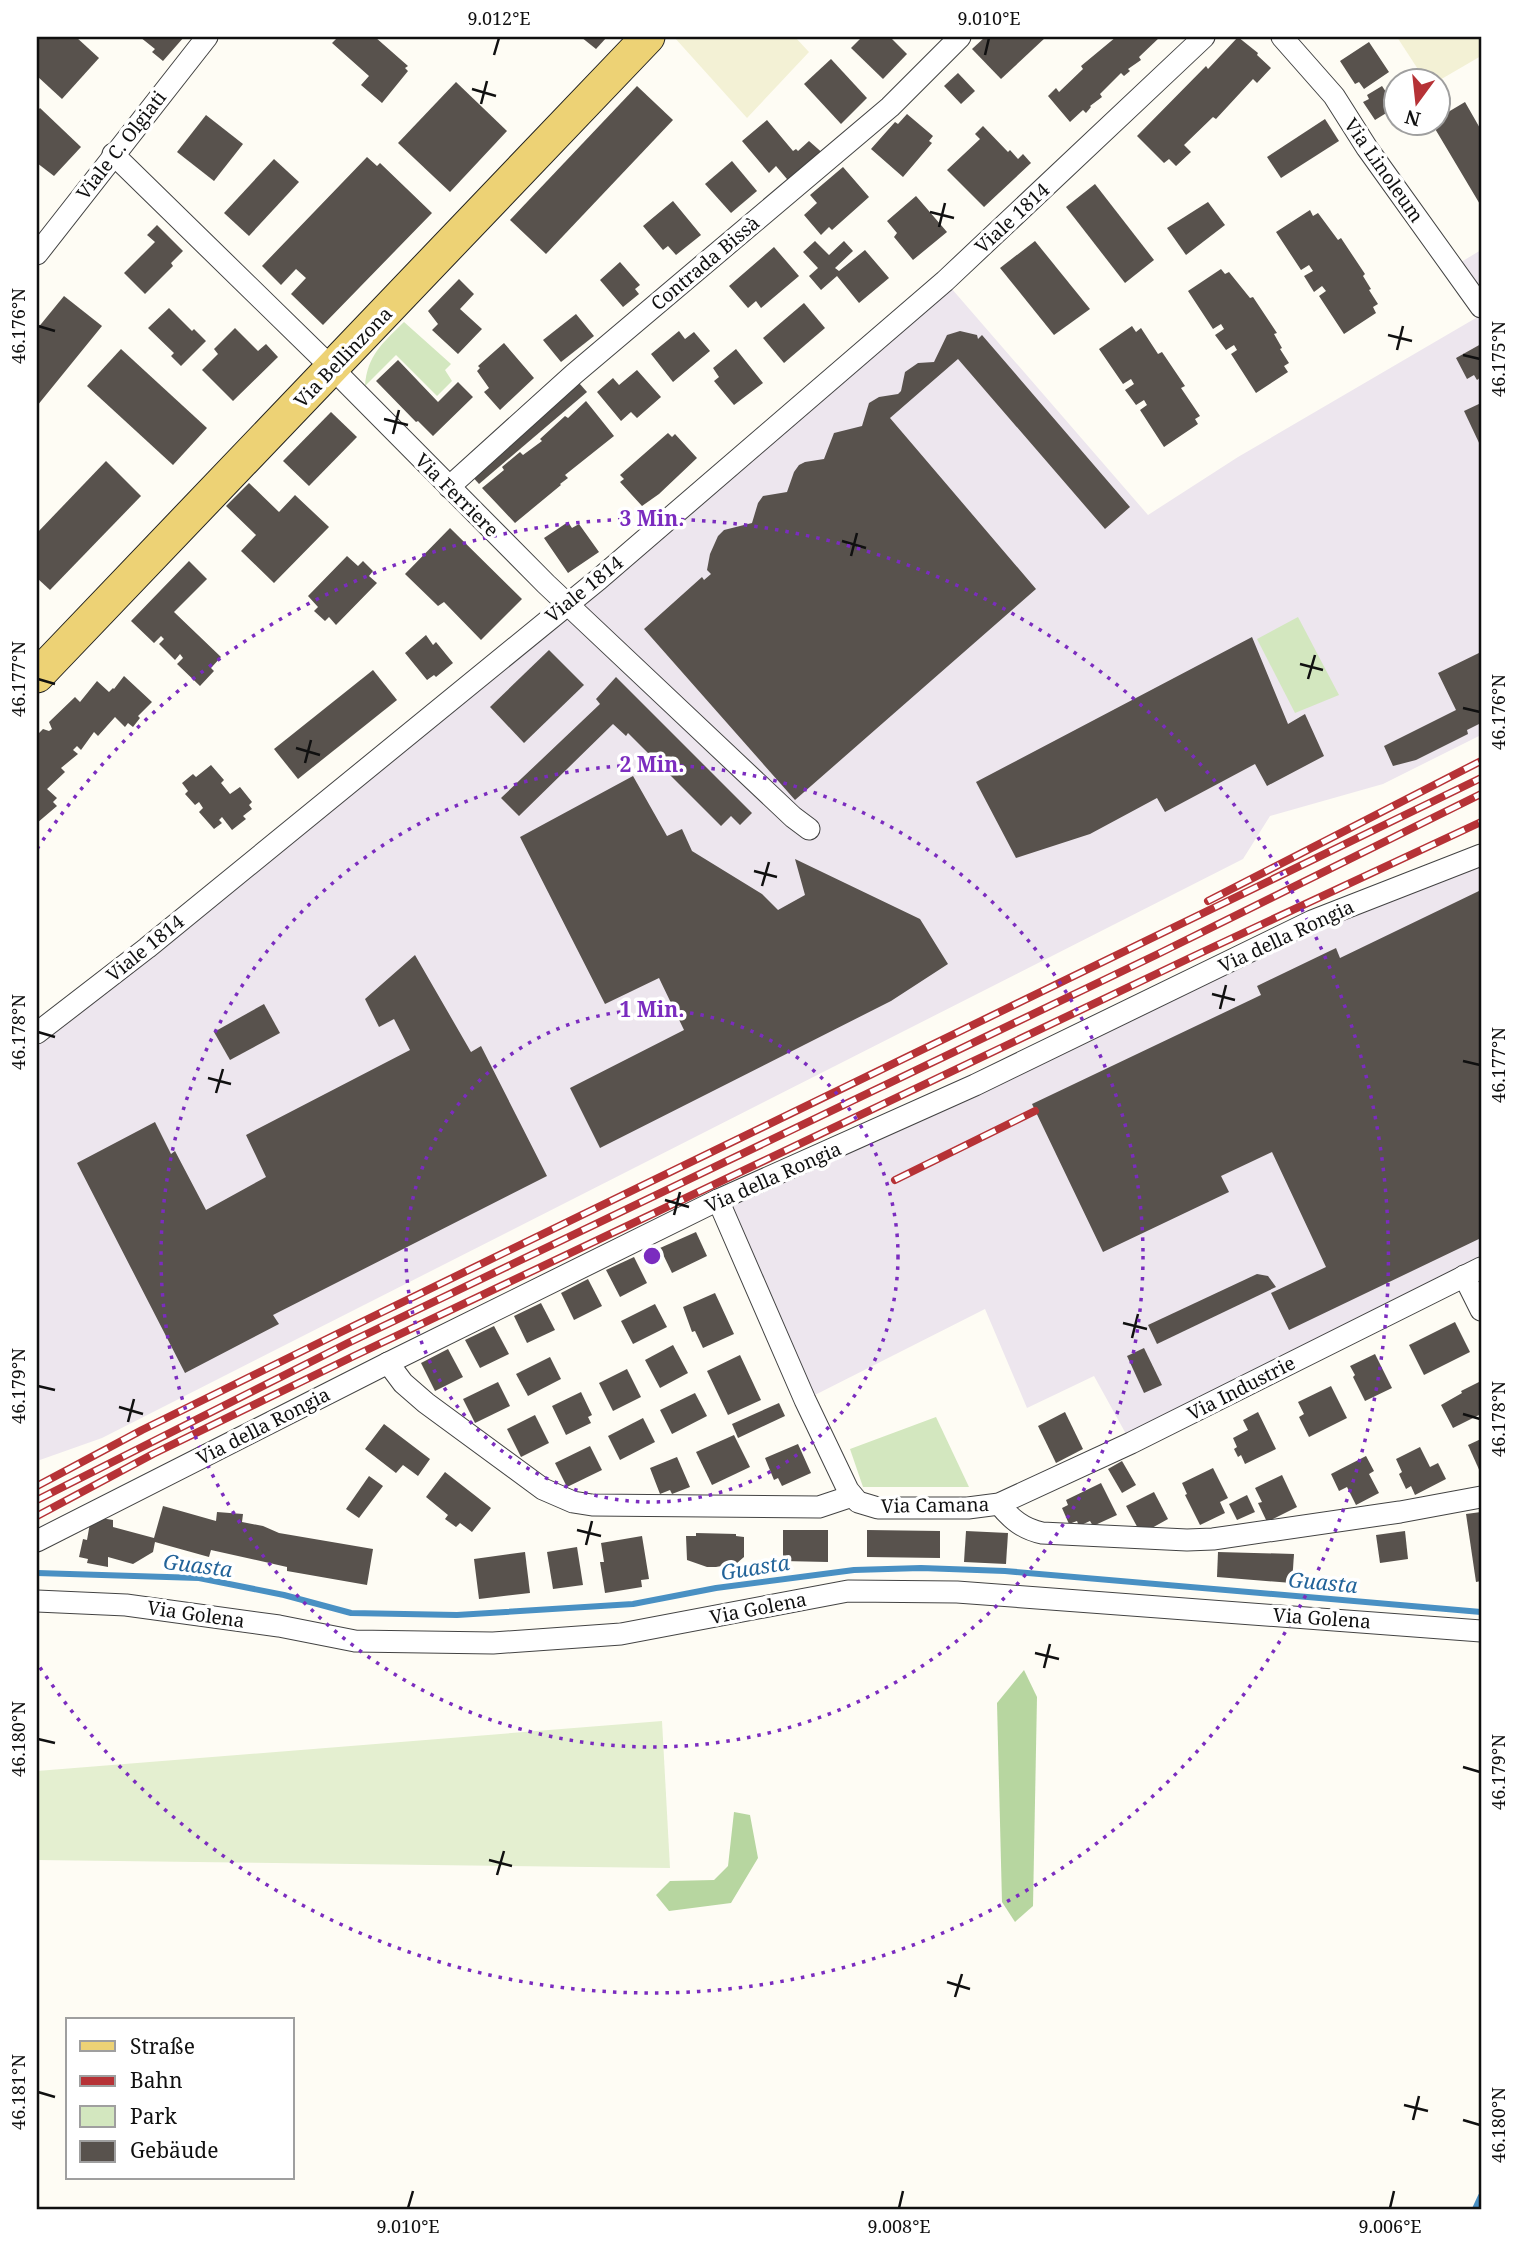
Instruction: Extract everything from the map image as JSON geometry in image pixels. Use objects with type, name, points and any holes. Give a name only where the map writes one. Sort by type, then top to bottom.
[{"type":"main road","name":"Via Bellinzona","points":[[37,676],[648,37]]},
{"type":"street","name":"Viale C. Olgiati","points":[[37,254],[207,37]]},
{"type":"street","name":"Contrada Bissà","points":[[449,487],[574,373],[890,107],[960,37]]},
{"type":"street","name":"Viale 1814","points":[[37,1033],[147,948],[599,579],[945,281],[1204,37]]},
{"type":"street","name":"Via Linoleum","points":[[1282,37],[1334,96],[1367,148],[1481,307]]},
{"type":"street","name":"Via Ferriere","points":[[113,154],[332,368],[566,604],[808,829]]},
{"type":"street","name":"Via della Rongia","points":[[37,1541],[718,1200],[975,1085],[1312,920],[1481,855]]},
{"type":"street","points":[[718,1200],[805,1400],[852,1496]]},
{"type":"street","points":[[1473,1272],[1481,1310]]},
{"type":"street","name":"Via Industrie","points":[[999,1504],[1140,1439],[1473,1272]]},
{"type":"street","name":"Via Camana","points":[[388,1363],[403,1383],[542,1489],[572,1502],[592,1506],[819,1507],[852,1496],[866,1506],[878,1508],[968,1508],[999,1504],[1014,1521],[1032,1531],[1042,1533],[1187,1540],[1261,1533],[1481,1497]]},
{"type":"street","name":"Via Golena","points":[[37,1601],[126,1605],[279,1626],[355,1641],[493,1643],[621,1634],[848,1591],[970,1593],[1481,1631]]},
{"type":"shaded area","points":[[674,37],[795,37],[809,52],[747,118]]},
{"type":"shaded area","points":[[1397,37],[1481,37],[1481,56],[1452,73],[1452,66],[1416,66]]},
{"type":"shaded area","points":[[1481,250],[1481,307],[1453,267]]},
{"type":"shaded area","points":[[945,281],[1148,515],[1238,457],[1481,315],[1481,735],[1383,784],[1270,816],[1243,859],[102,1438],[37,1461],[37,1033]]},
{"type":"shaded area","points":[[1481,855],[1481,1268],[1131,1443],[1094,1376],[1027,1408],[985,1309],[805,1400],[718,1200]]},
{"type":"green space","points":[[404,322],[451,364],[445,370],[452,381],[437,396],[396,355],[365,386],[373,358],[383,343]]},
{"type":"green space","points":[[1298,617],[1339,695],[1295,713],[1257,639]]},
{"type":"green space","points":[[936,1417],[969,1487],[863,1487],[850,1449]]},
{"type":"green space","points":[[1024,1670],[1037,1697],[1033,1906],[1015,1922],[1002,1902],[997,1703]]},
{"type":"green space","points":[[662,1721],[670,1868],[37,1860],[37,1771]]},
{"type":"green space","points":[[734,1812],[750,1815],[758,1858],[731,1903],[669,1911],[656,1895],[670,1881],[714,1880],[728,1866]]},
{"type":"building","points":[[37,37],[76,37],[99,58],[62,99],[37,76]]},
{"type":"building","points":[[140,37],[184,37],[163,61],[152,52],[155,49]]},
{"type":"building","points":[[338,37],[375,37],[408,66],[405,68],[408,71],[382,103],[361,85],[369,76],[332,43]]},
{"type":"building","points":[[581,37],[607,37],[596,49]]},
{"type":"building","points":[[862,37],[890,37],[907,54],[883,79],[851,48]]},
{"type":"building","points":[[985,37],[1046,37],[1001,79],[972,49]]},
{"type":"building","points":[[1116,37],[1160,37],[1139,57],[1141,60],[1128,69],[1130,71],[1124,76],[1121,73],[1100,94],[1102,97],[1090,106],[1086,113],[1083,110],[1070,122],[1048,96],[1056,88],[1059,92],[1083,69],[1081,66]]},
{"type":"building","points":[[1238,37],[1271,68],[1257,83],[1253,79],[1216,119],[1213,117],[1184,145],[1191,152],[1176,166],[1169,159],[1164,163],[1137,136]]},
{"type":"building","points":[[1369,42],[1385,66],[1382,66],[1382,77],[1364,89],[1359,82],[1355,84],[1340,61]]},
{"type":"building","points":[[831,59],[867,98],[841,124],[804,84]]},
{"type":"building","points":[[958,73],[975,91],[961,104],[944,86]]},
{"type":"building","points":[[456,82],[507,131],[450,192],[398,143]]},
{"type":"building","points":[[637,86],[673,120],[546,254],[510,220]]},
{"type":"building","points":[[1382,86],[1382,116],[1375,120],[1363,102],[1369,99],[1367,95]]},
{"type":"building","points":[[1465,102],[1481,130],[1481,206],[1439,136],[1452,136],[1452,110]]},
{"type":"building","points":[[40,108],[81,147],[54,176],[37,163],[37,111]]},
{"type":"building","points":[[907,114],[933,136],[929,141],[932,143],[903,177],[871,149],[895,122],[898,124]]},
{"type":"building","points":[[206,115],[243,144],[214,181],[177,152]]},
{"type":"building","points":[[1325,119],[1339,141],[1281,178],[1267,157]]},
{"type":"building","points":[[767,120],[793,151],[798,151],[809,141],[826,156],[792,185],[776,166],[769,173],[742,141]]},
{"type":"building","points":[[983,126],[1008,152],[1010,150],[1018,159],[1023,154],[1031,163],[984,207],[947,170],[980,139],[975,134]]},
{"type":"building","points":[[367,157],[377,166],[380,163],[432,213],[323,325],[291,294],[306,278],[296,269],[281,285],[262,266]]},
{"type":"building","points":[[274,159],[299,182],[249,236],[224,213]]},
{"type":"building","points":[[732,161],[757,191],[731,213],[705,184]]},
{"type":"building","points":[[843,167],[869,197],[832,230],[829,227],[821,235],[804,215],[817,203],[810,195]]},
{"type":"building","points":[[1095,184],[1154,260],[1125,283],[1066,207]]},
{"type":"building","points":[[916,196],[947,232],[913,260],[894,237],[897,233],[887,221]]},
{"type":"building","points":[[673,201],[701,235],[676,255],[668,246],[663,250],[643,226]]},
{"type":"building","points":[[1208,202],[1225,225],[1186,255],[1167,228]]},
{"type":"building","points":[[1310,210],[1313,216],[1318,213],[1338,240],[1341,238],[1365,274],[1363,276],[1371,289],[1369,290],[1378,304],[1373,307],[1376,313],[1344,334],[1319,296],[1326,291],[1322,286],[1314,292],[1304,276],[1313,271],[1309,265],[1301,270],[1276,232]]},
{"type":"building","points":[[157,225],[183,251],[171,263],[173,266],[145,294],[124,273],[155,242],[147,235]]},
{"type":"building","points":[[815,241],[829,255],[844,241],[853,251],[835,268],[839,271],[865,250],[889,278],[859,303],[837,276],[821,290],[809,276],[818,268],[803,252]]},
{"type":"building","points":[[1035,241],[1090,309],[1054,335],[1000,268]]},
{"type":"building","points":[[774,247],[799,276],[761,308],[756,301],[748,308],[729,286]]},
{"type":"building","points":[[620,262],[640,285],[635,289],[639,294],[623,307],[600,280]]},
{"type":"building","points":[[1221,269],[1225,274],[1229,272],[1250,298],[1253,297],[1277,333],[1274,334],[1289,363],[1284,366],[1288,372],[1256,393],[1231,354],[1237,350],[1234,345],[1226,350],[1215,335],[1224,329],[1221,324],[1213,329],[1188,291]]},
{"type":"building","points":[[459,279],[474,294],[460,309],[482,329],[458,354],[432,330],[438,324],[428,311]]},
{"type":"building","points":[[64,296],[102,326],[37,406],[37,329]]},
{"type":"building","points":[[804,303],[825,328],[784,363],[763,338]]},
{"type":"building","points":[[169,308],[206,341],[181,366],[171,356],[174,353],[148,328]]},
{"type":"building","points":[[576,314],[594,336],[561,362],[543,340]]},
{"type":"building","points":[[1132,326],[1136,332],[1141,328],[1158,354],[1162,352],[1185,386],[1181,388],[1200,416],[1195,419],[1198,424],[1164,447],[1140,410],[1147,405],[1144,400],[1136,405],[1125,390],[1134,384],[1131,379],[1123,384],[1099,349]]},
{"type":"building","points":[[235,328],[258,351],[266,344],[278,357],[233,401],[202,370],[218,354],[214,349]]},
{"type":"building","points":[[679,331],[685,339],[694,332],[710,351],[673,382],[651,354]]},
{"type":"building","points":[[960,331],[977,335],[978,339],[982,335],[1130,507],[1105,529],[958,359],[890,418],[1036,589],[795,800],[644,629],[702,577],[704,580],[711,574],[707,570],[710,554],[718,536],[724,530],[752,523],[763,496],[787,492],[799,465],[824,459],[834,433],[862,426],[869,403],[879,397],[898,394],[905,372],[918,363],[934,362],[947,335]]},
{"type":"building","points":[[504,343],[534,378],[500,410],[484,392],[489,388],[477,371],[480,368],[478,366]]},
{"type":"building","points":[[1481,344],[1481,377],[1477,380],[1474,375],[1467,379],[1456,358]]},
{"type":"building","points":[[121,349],[207,428],[173,465],[87,386]]},
{"type":"building","points":[[736,349],[763,383],[734,405],[714,381],[719,377],[713,368]]},
{"type":"building","points":[[398,360],[438,402],[458,382],[473,397],[433,436],[376,381]]},
{"type":"building","points":[[637,370],[661,397],[637,418],[631,412],[621,421],[597,392],[613,378],[619,385]]},
{"type":"building","points":[[579,383],[587,392],[479,484],[471,475]]},
{"type":"building","points":[[586,401],[614,436],[565,475],[568,478],[561,485],[515,523],[482,488],[504,470],[502,467],[520,452],[523,455],[542,441],[540,439],[565,416],[568,418]]},
{"type":"building","points":[[1481,403],[1481,447],[1464,411]]},
{"type":"building","points":[[331,412],[357,437],[309,486],[283,461]]},
{"type":"building","points":[[668,433],[672,437],[675,434],[697,458],[659,494],[642,506],[620,482],[624,479],[620,475]]},
{"type":"building","points":[[106,461],[141,496],[50,590],[37,578],[37,533]]},
{"type":"building","points":[[249,483],[279,512],[295,495],[329,527],[274,583],[241,551],[256,535],[226,506]]},
{"type":"building","points":[[568,522],[572,528],[579,524],[599,552],[568,573],[544,538]]},
{"type":"building","points":[[450,528],[522,599],[481,640],[444,602],[438,606],[405,574]]},
{"type":"building","points":[[347,556],[358,566],[363,561],[373,571],[369,576],[377,583],[336,625],[329,617],[325,621],[314,611],[318,607],[308,596]]},
{"type":"building","points":[[189,561],[207,579],[174,612],[221,657],[211,668],[214,671],[200,686],[177,664],[183,658],[180,654],[175,660],[159,644],[164,639],[161,636],[154,643],[131,621]]},
{"type":"building","points":[[426,635],[433,645],[436,642],[453,663],[436,677],[434,675],[427,680],[405,653]]},
{"type":"building","points":[[1252,637],[1288,724],[1305,714],[1324,756],[1267,786],[1255,764],[1165,812],[1157,798],[1090,834],[1016,858],[976,782]]},
{"type":"building","points":[[549,650],[584,685],[524,743],[490,707]]},
{"type":"building","points":[[1481,652],[1481,723],[1467,730],[1468,734],[1416,760],[1393,766],[1384,746],[1456,710],[1438,673]]},
{"type":"building","points":[[373,670],[397,700],[298,779],[274,749]]},
{"type":"building","points":[[124,676],[152,702],[138,716],[140,718],[133,727],[128,723],[125,727],[115,717],[98,736],[94,732],[81,750],[77,746],[73,750],[78,754],[61,768],[65,772],[47,789],[57,798],[53,802],[57,806],[37,823],[37,735],[43,729],[52,729],[49,722],[75,697],[80,702],[97,681],[109,692]]},
{"type":"building","points":[[616,677],[752,813],[740,825],[731,816],[721,826],[628,733],[626,736],[613,724],[519,816],[501,798],[600,704],[596,699]]},
{"type":"building","points":[[211,765],[224,780],[221,783],[230,794],[240,787],[252,802],[249,805],[252,809],[243,816],[246,819],[232,830],[222,817],[219,820],[222,823],[214,829],[199,812],[203,808],[199,802],[195,805],[185,794],[188,791],[182,783],[193,774],[196,777]]},
{"type":"building","points":[[633,776],[667,836],[682,829],[692,851],[762,894],[778,910],[805,895],[795,859],[920,919],[948,964],[891,1001],[600,1148],[570,1088],[684,1030],[659,978],[605,1004],[520,837]]},
{"type":"building","points":[[1481,890],[1481,1238],[1289,1330],[1271,1293],[1326,1267],[1272,1152],[1221,1176],[1229,1192],[1103,1252],[1032,1104],[1261,995],[1257,986],[1336,948],[1340,958]]},
{"type":"building","points":[[415,955],[471,1052],[481,1046],[547,1176],[273,1315],[279,1324],[185,1373],[77,1163],[155,1122],[171,1154],[175,1151],[206,1210],[266,1177],[246,1135],[410,1050],[394,1019],[379,1027],[365,999]]},
{"type":"building","points":[[264,1004],[280,1033],[230,1060],[214,1032]]},
{"type":"building","points":[[696,1232],[707,1256],[672,1273],[660,1248]]},
{"type":"building","points":[[634,1257],[647,1283],[620,1297],[606,1270]]},
{"type":"building","points":[[1257,1274],[1268,1276],[1276,1287],[1157,1344],[1148,1325]]},
{"type":"building","points":[[588,1279],[602,1306],[574,1320],[561,1293]]},
{"type":"building","points":[[715,1293],[734,1334],[703,1348],[695,1331],[692,1332],[683,1307]]},
{"type":"building","points":[[541,1303],[555,1330],[527,1343],[514,1316]]},
{"type":"building","points":[[655,1304],[667,1327],[633,1344],[621,1321]]},
{"type":"building","points":[[1455,1322],[1470,1352],[1424,1375],[1409,1345]]},
{"type":"building","points":[[494,1326],[509,1354],[480,1368],[465,1340]]},
{"type":"building","points":[[673,1345],[688,1373],[660,1388],[645,1360]]},
{"type":"building","points":[[1144,1348],[1162,1385],[1144,1393],[1127,1356]]},
{"type":"building","points":[[448,1349],[463,1377],[435,1391],[421,1363]]},
{"type":"building","points":[[1375,1354],[1392,1388],[1365,1401],[1350,1366]]},
{"type":"building","points":[[740,1355],[761,1400],[728,1415],[707,1371]]},
{"type":"building","points":[[550,1357],[561,1379],[528,1396],[516,1374]]},
{"type":"building","points":[[627,1369],[641,1397],[613,1411],[599,1383]]},
{"type":"building","points":[[498,1382],[510,1406],[475,1423],[463,1399]]},
{"type":"building","points":[[1479,1382],[1481,1414],[1453,1428],[1441,1405]]},
{"type":"building","points":[[1331,1386],[1347,1418],[1309,1437],[1299,1417],[1304,1414],[1298,1402]]},
{"type":"building","points":[[581,1392],[592,1415],[588,1417],[591,1423],[566,1435],[552,1406]]},
{"type":"building","points":[[695,1393],[707,1416],[672,1434],[660,1410]]},
{"type":"building","points":[[779,1403],[785,1416],[738,1438],[732,1424]]},
{"type":"building","points":[[1065,1412],[1083,1449],[1056,1463],[1038,1426]]},
{"type":"building","points":[[1258,1412],[1276,1449],[1245,1464],[1234,1449],[1237,1447],[1233,1438],[1248,1430],[1243,1420]]},
{"type":"building","points":[[535,1415],[549,1443],[521,1457],[507,1429]]},
{"type":"building","points":[[643,1418],[655,1442],[620,1460],[608,1436]]},
{"type":"building","points":[[384,1424],[430,1459],[418,1476],[403,1465],[396,1473],[365,1449]]},
{"type":"building","points":[[734,1435],[750,1467],[712,1485],[696,1452]]},
{"type":"building","points":[[1481,1439],[1481,1474],[1468,1445]]},
{"type":"building","points":[[798,1444],[811,1473],[782,1486],[778,1478],[774,1480],[765,1458]]},
{"type":"building","points":[[590,1446],[602,1470],[567,1487],[555,1463]]},
{"type":"building","points":[[1420,1447],[1430,1467],[1438,1463],[1446,1479],[1415,1495],[1411,1486],[1406,1489],[1396,1459]]},
{"type":"building","points":[[1366,1456],[1374,1471],[1369,1474],[1379,1493],[1356,1505],[1347,1487],[1339,1491],[1331,1474]]},
{"type":"building","points":[[677,1457],[690,1487],[672,1494],[670,1490],[660,1494],[650,1468]]},
{"type":"building","points":[[1122,1461],[1136,1485],[1122,1493],[1108,1469]]},
{"type":"building","points":[[1213,1468],[1228,1498],[1220,1502],[1225,1513],[1200,1525],[1182,1483]]},
{"type":"building","points":[[445,1472],[491,1508],[472,1532],[460,1523],[456,1527],[445,1519],[448,1515],[426,1497]]},
{"type":"building","points":[[1282,1475],[1297,1507],[1267,1522],[1258,1503],[1262,1502],[1255,1488]]},
{"type":"building","points":[[369,1476],[383,1486],[359,1518],[346,1509]]},
{"type":"building","points":[[1101,1483],[1117,1515],[1093,1526],[1090,1521],[1079,1526],[1077,1521],[1069,1524],[1062,1508],[1068,1505],[1066,1500]]},
{"type":"building","points":[[1154,1492],[1168,1519],[1141,1534],[1126,1506]]},
{"type":"building","points":[[1247,1495],[1255,1512],[1237,1520],[1229,1504]]},
{"type":"building","points":[[163,1506],[216,1521],[217,1512],[243,1514],[242,1522],[263,1526],[279,1533],[373,1549],[367,1585],[287,1571],[287,1567],[211,1550],[209,1557],[155,1542],[153,1552],[133,1564],[108,1557],[108,1567],[87,1563],[88,1559],[79,1557],[83,1539],[87,1540],[90,1523],[95,1517],[113,1520],[113,1527],[154,1538]]},
{"type":"building","points":[[1481,1512],[1481,1581],[1476,1582],[1466,1514]]},
{"type":"building","points":[[783,1530],[828,1530],[828,1562],[783,1561]]},
{"type":"building","points":[[867,1530],[940,1531],[940,1558],[867,1557]]},
{"type":"building","points":[[966,1531],[1008,1533],[1006,1564],[964,1562]]},
{"type":"building","points":[[1405,1531],[1408,1559],[1380,1563],[1376,1535]]},
{"type":"building","points":[[696,1533],[736,1534],[744,1537],[744,1557],[737,1563],[716,1567],[707,1567],[687,1560],[686,1536],[696,1536]]},
{"type":"building","points":[[642,1536],[649,1579],[641,1580],[642,1587],[605,1593],[600,1562],[604,1562],[601,1543]]},
{"type":"building","points":[[577,1547],[583,1585],[553,1589],[547,1552]]},
{"type":"building","points":[[525,1552],[530,1593],[479,1599],[474,1559]]},
{"type":"building","points":[[1218,1552],[1294,1554],[1292,1583],[1217,1577]]},
{"type":"waterway","name":"Guasta","points":[[37,1573],[199,1578],[284,1595],[351,1613],[457,1615],[633,1604],[716,1588],[854,1570],[921,1568],[1005,1571],[1481,1612]]},
{"type":"waterway","points":[[1475,2209],[1481,2196]]},
{"type":"railway","points":[[1208,901],[1481,761]]},
{"type":"railway","points":[[37,1486],[142,1430],[337,1334],[1481,778]]},
{"type":"railway","points":[[37,1500],[348,1343],[1158,954],[1481,794]]},
{"type":"railway","points":[[37,1516],[153,1454],[354,1356],[1481,822]]},
{"type":"railway","points":[[895,1180],[1035,1111]]}]
